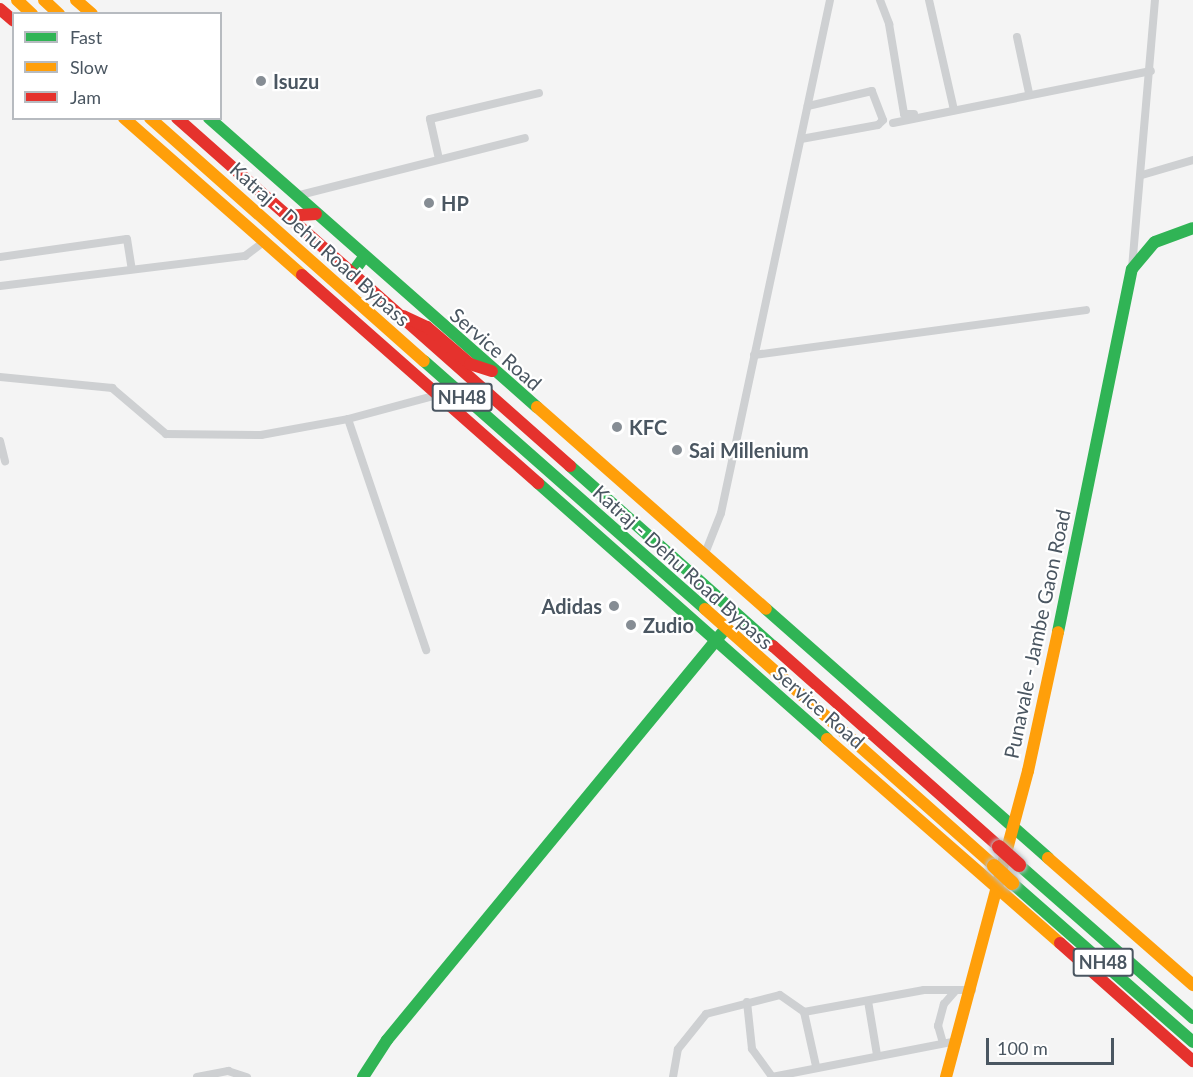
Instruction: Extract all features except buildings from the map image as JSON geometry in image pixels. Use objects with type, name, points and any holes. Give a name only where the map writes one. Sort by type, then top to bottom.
[{"type":"main road","points":[[17,0],[30,12]]},
{"type":"main road","points":[[44,0],[57,12]]},
{"type":"main road","points":[[76,0],[90,12]]},
{"type":"main road","points":[[0,9],[12,19]]},
{"type":"main road","name":"Service Road","points":[[126,120],[433,396],[1193,1061]]},
{"type":"main road","name":"Katraj - Dehu Road Bypass","points":[[152,120],[725,630],[1193,1042]]},
{"type":"main road","name":"Katraj - Dehu Road Bypass","points":[[179,120],[351,275],[1193,1018]]},
{"type":"main road","name":"Service Road","points":[[211,120],[492,371],[1193,985]]},
{"type":"main road","points":[[286,216],[316,214]]},
{"type":"main road","points":[[1132,269],[1155,242],[1193,228]]},
{"type":"main road","points":[[351,275],[364,257]]},
{"type":"main road","name":"Punavale - Jambe Gaon Road","points":[[946,1077],[972,990],[1013,826],[1110,395],[1132,269]]},
{"type":"main road","points":[[397,315],[417,320],[470,364],[492,371]]},
{"type":"main road","points":[[363,1077],[387,1040],[725,630]]},
{"type":"street","points":[[704,557],[721,513],[830,0]]},
{"type":"street","points":[[880,0],[889,24],[904,114],[1151,71]]},
{"type":"street","points":[[929,0],[953,107]]},
{"type":"street","points":[[1132,269],[1151,71],[1155,0]]},
{"type":"street","points":[[1017,37],[1029,93]]},
{"type":"street","points":[[801,139],[878,125],[883,120],[872,91],[808,106]]},
{"type":"street","points":[[439,159],[430,119],[539,93]]},
{"type":"street","points":[[893,123],[953,107]]},
{"type":"street","points":[[296,196],[525,138]]},
{"type":"street","points":[[1142,175],[1193,160]]},
{"type":"street","points":[[0,256],[127,239],[132,269]]},
{"type":"street","points":[[0,286],[245,256],[262,243]]},
{"type":"street","points":[[754,355],[1086,310]]},
{"type":"street","points":[[0,377],[112,388],[166,434],[261,435],[348,419],[433,396]]},
{"type":"street","points":[[348,419],[426,650]]},
{"type":"street","points":[[0,441],[5,462]]},
{"type":"street","points":[[943,1043],[941,1015],[948,996],[956,990]]},
{"type":"street","points":[[804,1012],[868,1000],[972,990]]},
{"type":"street","points":[[672,1077],[678,1049],[697,1021],[706,1014],[780,995],[804,1012],[816,1066]]},
{"type":"street","points":[[868,1000],[877,1055]]},
{"type":"street","points":[[747,1002],[752,1049],[772,1077],[816,1066],[958,1041]]},
{"type":"street","points":[[197,1077],[228,1071],[247,1077]]},
{"type":"traffic: fast","points":[[211,120],[537,407]]},
{"type":"traffic: fast","points":[[1058,632],[1132,269],[1155,242],[1193,228]]},
{"type":"traffic: fast","points":[[351,275],[364,257]]},
{"type":"traffic: fast","points":[[424,361],[705,609]]},
{"type":"traffic: fast","points":[[570,466],[773,646]]},
{"type":"traffic: fast","points":[[538,483],[827,739]]},
{"type":"traffic: fast","points":[[766,609],[1048,858]]},
{"type":"traffic: fast","points":[[363,1077],[387,1040],[722,633]]},
{"type":"traffic: fast","points":[[1019,865],[1193,1018]]},
{"type":"traffic: fast","points":[[1012,883],[1193,1042]]},
{"type":"traffic: slow","points":[[17,0],[30,12]]},
{"type":"traffic: slow","points":[[44,0],[57,12]]},
{"type":"traffic: slow","points":[[76,0],[90,12]]},
{"type":"traffic: slow","points":[[126,120],[302,275]]},
{"type":"traffic: slow","points":[[152,120],[424,361]]},
{"type":"traffic: slow","points":[[537,407],[766,609]]},
{"type":"traffic: slow","points":[[705,609],[994,866]]},
{"type":"traffic: slow","points":[[946,1077],[1028,771],[1058,632]]},
{"type":"traffic: slow","points":[[827,739],[1060,943]]},
{"type":"traffic: slow","points":[[1048,858],[1193,985]]},
{"type":"traffic: slow","points":[[994,866],[1012,883]]},
{"type":"traffic: jam","points":[[0,9],[12,19]]},
{"type":"traffic: jam","points":[[179,120],[570,466]]},
{"type":"traffic: jam","points":[[286,216],[316,214]]},
{"type":"traffic: jam","points":[[302,275],[538,483]]},
{"type":"traffic: jam","points":[[403,316],[427,327],[470,364],[492,371]]},
{"type":"traffic: jam","points":[[773,646],[999,847]]},
{"type":"traffic: jam","points":[[999,847],[1019,865]]},
{"type":"traffic: jam","points":[[1060,943],[1193,1061]]},
{"type":"place","name":"Isuzu","points":[[261,81]]},
{"type":"place","name":"HP","points":[[429,203]]},
{"type":"place","name":"KFC","points":[[617,427]]},
{"type":"place","name":"Sai Millenium","points":[[677,450]]},
{"type":"place","name":"Adidas","points":[[614,606]]},
{"type":"place","name":"Zudio","points":[[631,625]]}]
